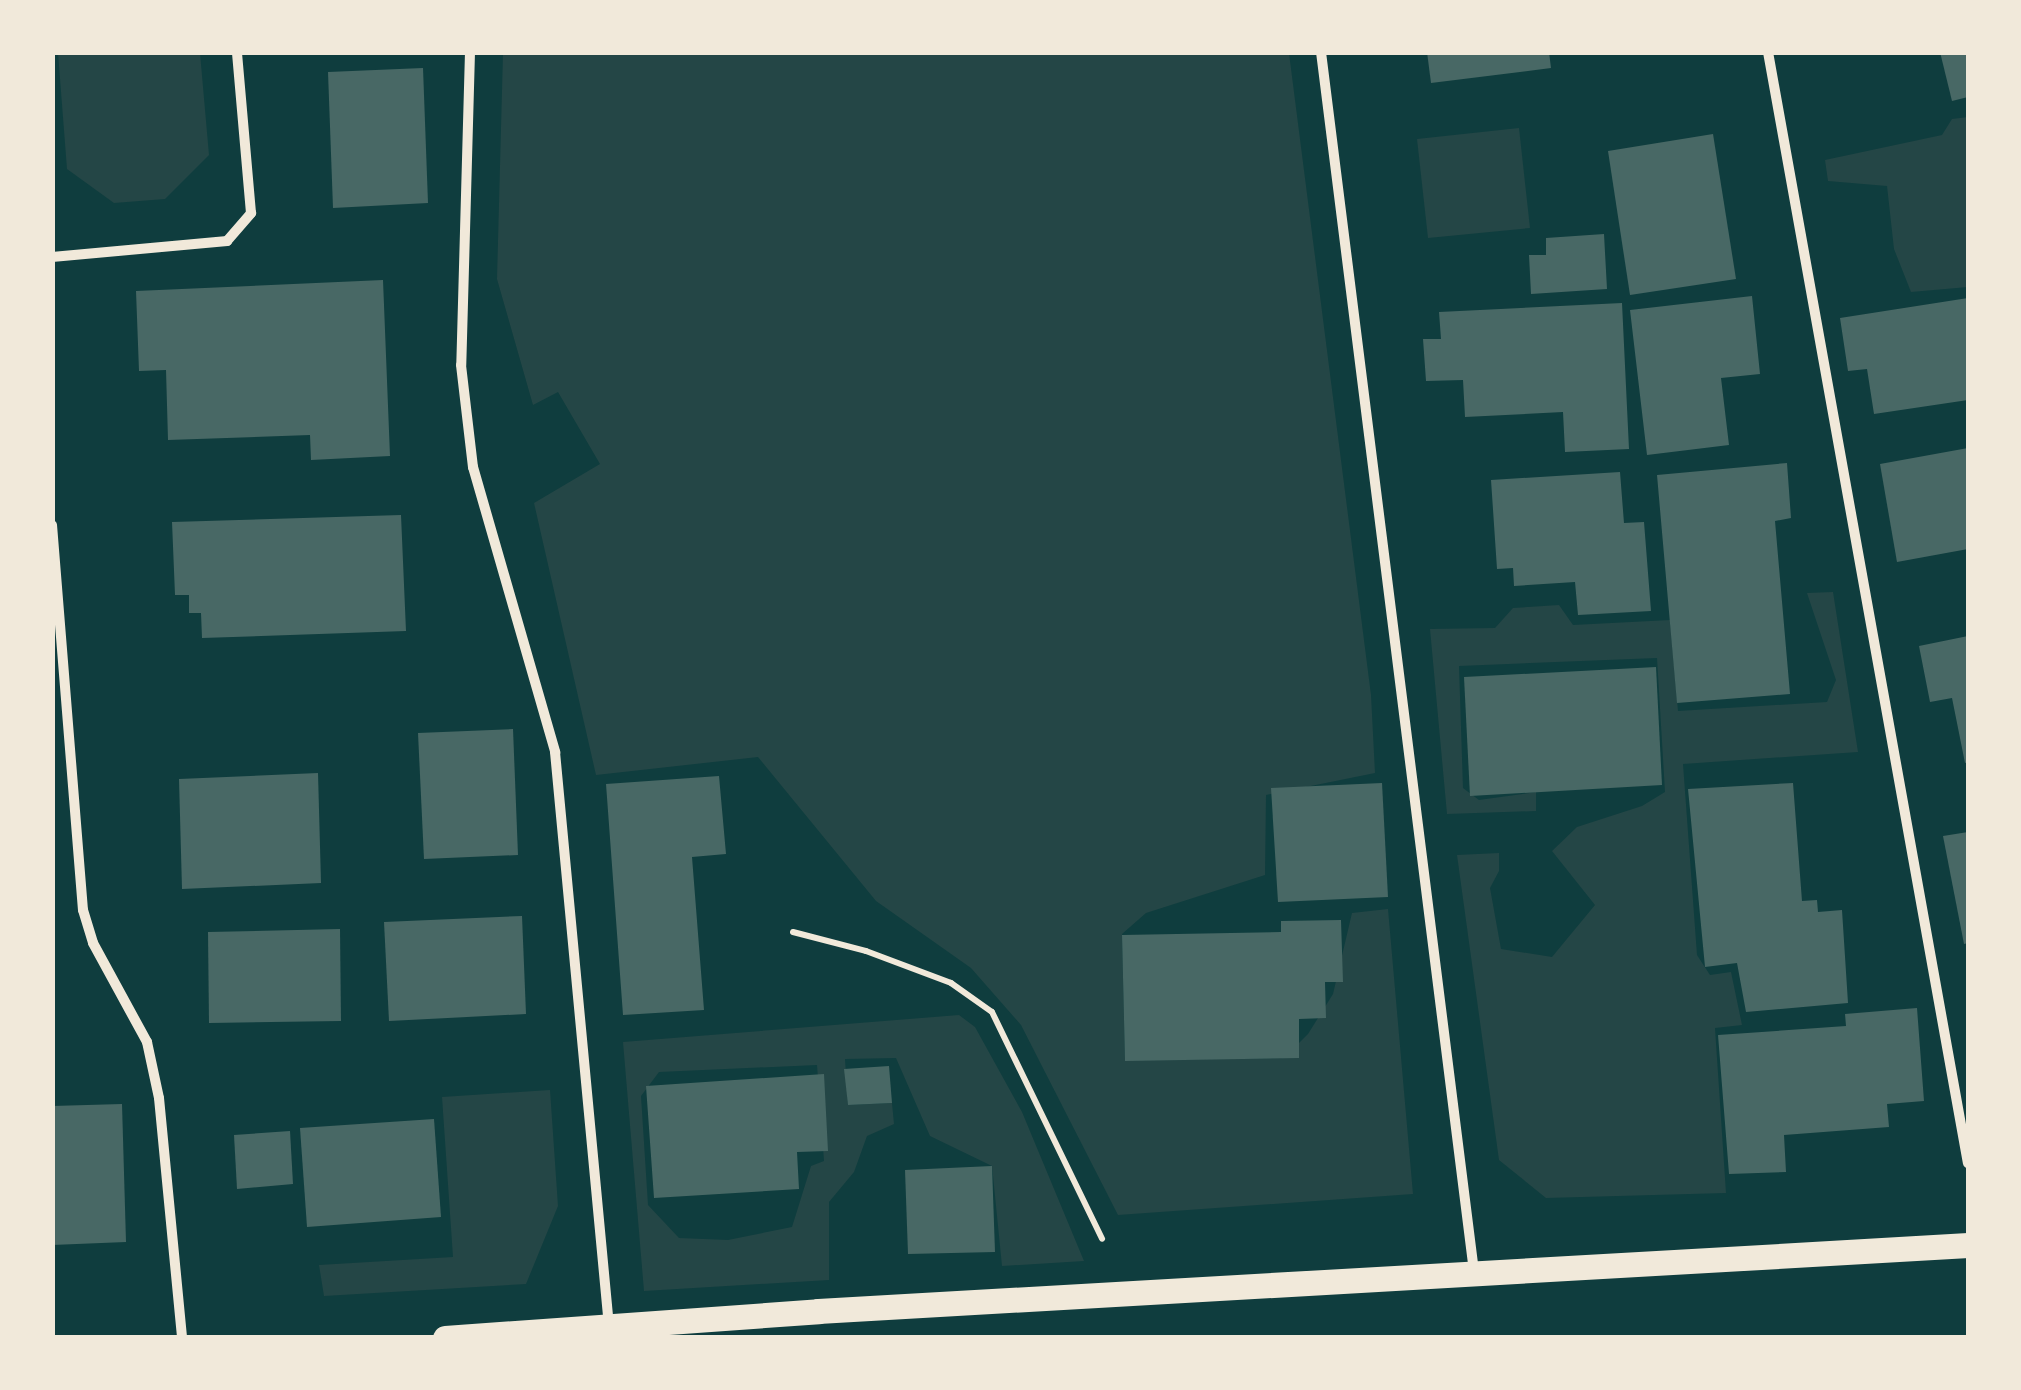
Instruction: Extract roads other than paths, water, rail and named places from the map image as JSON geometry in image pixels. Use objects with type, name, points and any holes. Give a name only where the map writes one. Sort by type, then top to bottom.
[{"type":"main road","points":[[445,1338],[1968,1244]]},
{"type":"street","points":[[52,257],[226,241],[251,213],[236,52]]},
{"type":"street","points":[[470,52],[460,365],[474,467],[556,752],[609,1326]]},
{"type":"street","points":[[1321,52],[1474,1274]]},
{"type":"street","points":[[1768,52],[1968,1163]]},
{"type":"street","points":[[52,525],[83,910],[93,942],[147,1042],[158,1098],[182,1338]]}]
